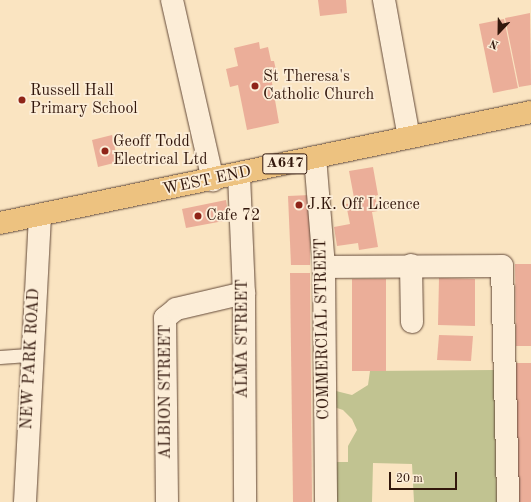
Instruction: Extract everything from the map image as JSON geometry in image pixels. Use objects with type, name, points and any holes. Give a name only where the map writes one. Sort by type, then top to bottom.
[{"type":"main road","name":"WEST END","points":[[0,223],[239,175],[315,157],[531,112]]},
{"type":"street","points":[[172,0],[213,180]]},
{"type":"street","points":[[384,0],[409,137]]},
{"type":"street","name":"COMMERCIAL STREET","points":[[315,157],[324,267],[326,502]]},
{"type":"street","name":"ALMA STREET","points":[[239,175],[244,293],[245,502]]},
{"type":"street","name":"NEW PARK ROAD","points":[[25,502],[31,355],[40,216]]},
{"type":"street","points":[[411,266],[412,322]]},
{"type":"street","points":[[324,267],[502,266],[508,502]]},
{"type":"street","name":"ALBION STREET","points":[[167,502],[165,318],[176,309],[244,293]]},
{"type":"lane","points":[[0,357],[31,355]]},
{"type":"green space","points":[[494,370],[497,502],[414,502],[412,464],[373,463],[372,502],[333,502],[334,462],[348,462],[348,446],[357,430],[352,419],[343,410],[334,407],[332,390],[352,395],[368,385],[370,371]]},
{"type":"building","points":[[318,0],[346,0],[347,13],[320,16]]},
{"type":"building","points":[[530,13],[531,85],[519,87],[505,18]]},
{"type":"building","points":[[504,19],[518,88],[493,93],[479,24]]},
{"type":"building","name":"St Theresa's Catholic Church","points":[[259,42],[260,49],[268,47],[271,61],[274,61],[277,75],[271,77],[279,123],[247,130],[238,85],[230,87],[226,69],[238,66],[234,48]]},
{"type":"building","name":"Geoff Todd Electrical Ltd","points":[[112,135],[118,162],[98,167],[92,140]]},
{"type":"building","points":[[373,167],[378,195],[375,196],[378,211],[372,212],[378,247],[359,250],[358,243],[337,246],[334,227],[350,224],[346,204],[355,203],[349,171]]},
{"type":"building","points":[[310,195],[310,265],[291,265],[288,196]]},
{"type":"building","name":"Cafe 72","points":[[226,200],[229,220],[186,228],[182,209]]},
{"type":"building","points":[[515,264],[531,264],[531,346],[516,346]]},
{"type":"building","points":[[290,273],[310,273],[312,502],[293,502]]},
{"type":"building","points":[[439,278],[475,279],[475,326],[438,325]]},
{"type":"building","points":[[352,279],[386,279],[386,371],[352,371]]},
{"type":"building","points":[[439,335],[473,336],[471,361],[437,360]]},
{"type":"building","points":[[514,363],[531,363],[531,502],[517,502]]},
{"type":"place","name":"St Theresa's Catholic Church","points":[[255,86]]},
{"type":"place","name":"Russell Hall Primary School","points":[[22,100]]},
{"type":"place","name":"Geoff Todd Electrical Ltd","points":[[105,151]]},
{"type":"place","name":"J.K. Off Licence","points":[[299,205]]},
{"type":"place","name":"Cafe 72","points":[[198,216]]}]
